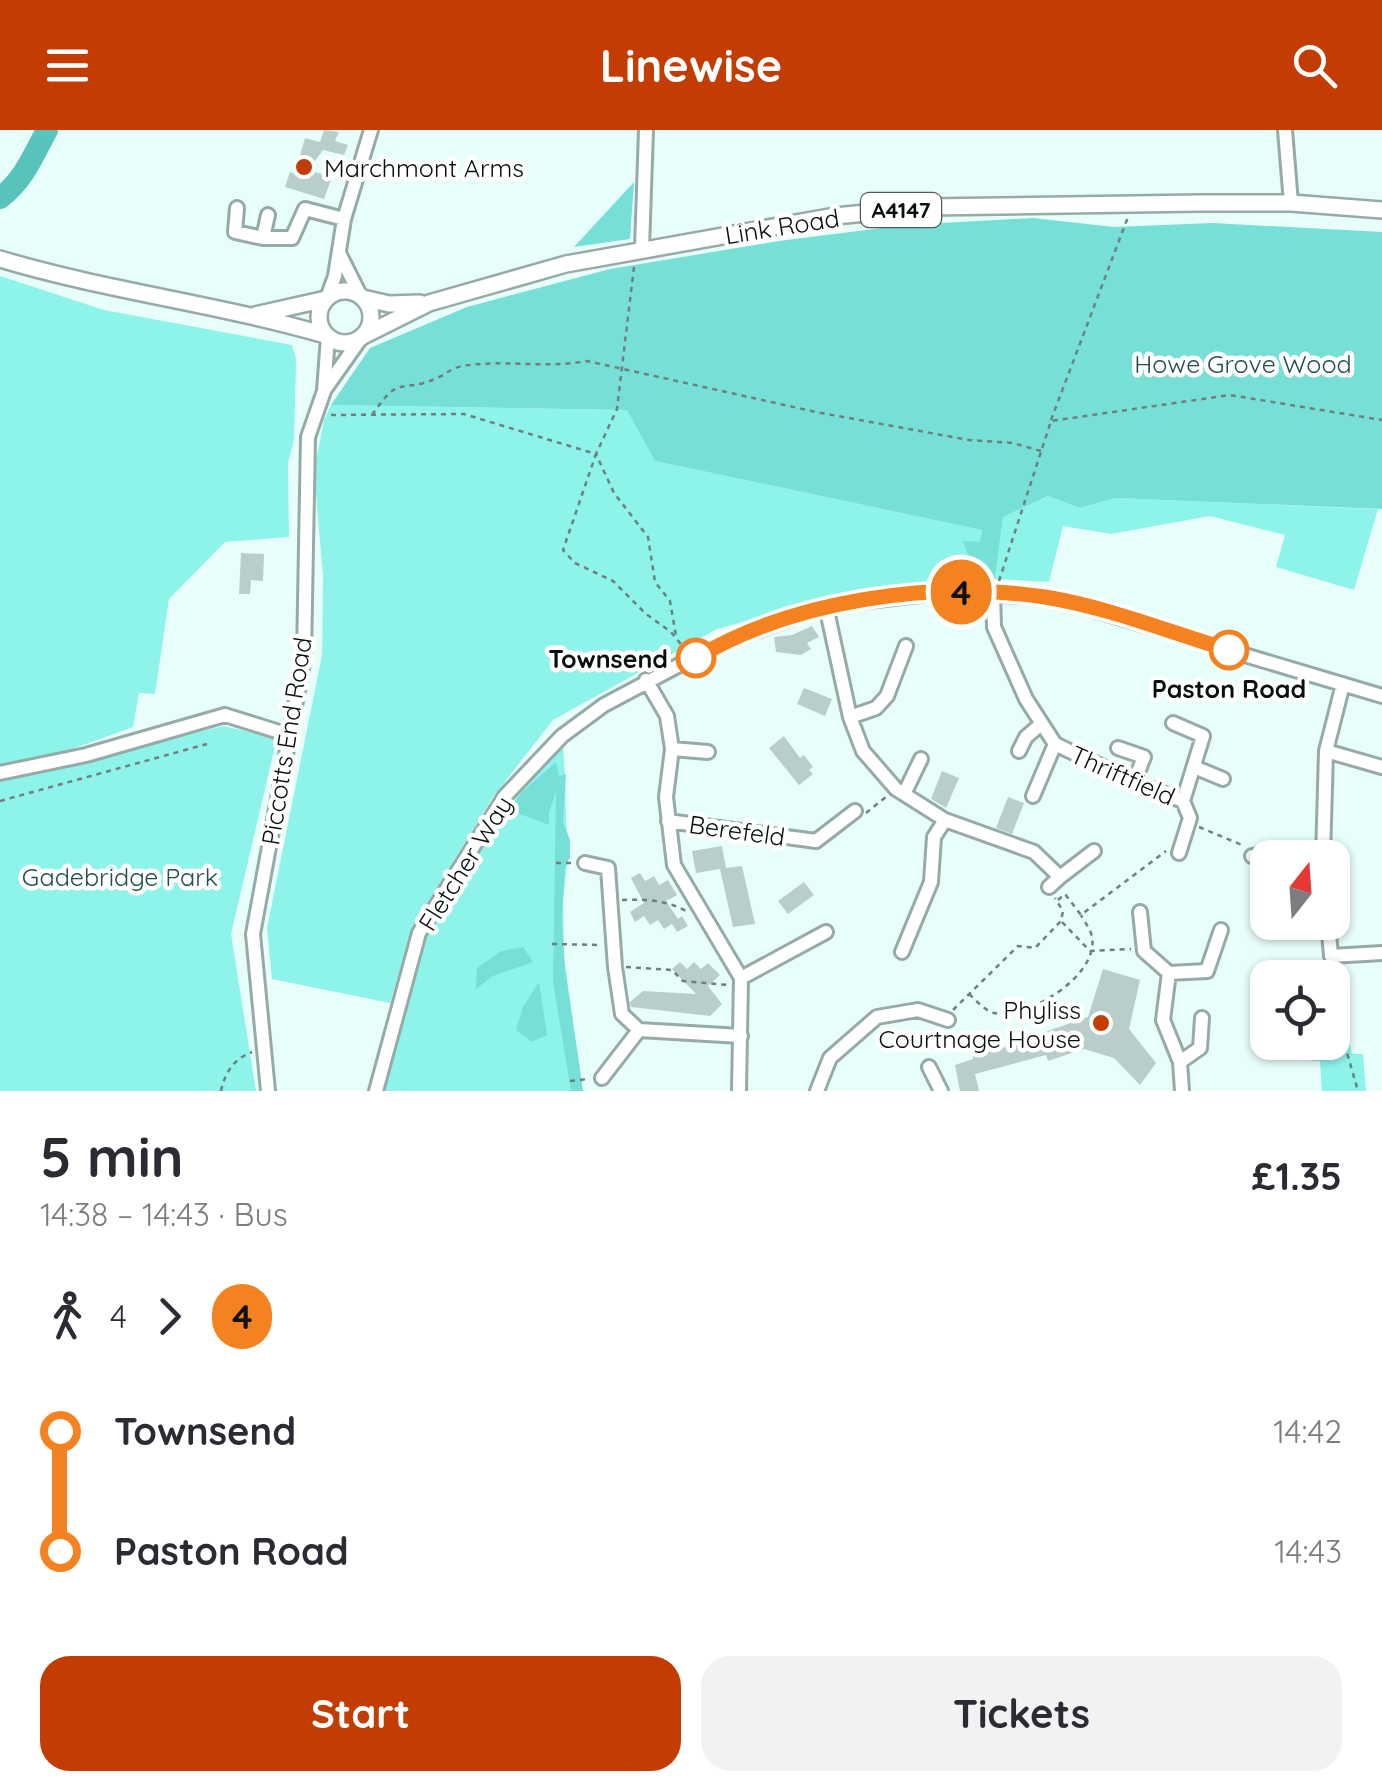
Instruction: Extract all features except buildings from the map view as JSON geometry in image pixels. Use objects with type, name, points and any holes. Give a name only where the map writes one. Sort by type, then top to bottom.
[{"type":"main road","name":"Link Road","points":[[0,259],[71,280],[251,316],[340,343],[362,337],[429,303],[566,264],[835,216],[928,208],[1291,203],[1382,210]]},
{"type":"main road","name":"Link Road","points":[[251,316],[326,299],[344,291],[389,304],[429,303]]},
{"type":"main road","points":[[362,298],[371,317],[362,337]]},
{"type":"main road","points":[[326,299],[318,317],[326,336]]},
{"type":"street","points":[[326,299],[344,219],[371,130]]},
{"type":"street","points":[[638,249],[646,130]]},
{"type":"street","points":[[1286,130],[1291,203]]},
{"type":"street","points":[[237,208],[235,232],[263,238],[292,238],[305,209],[344,219]]},
{"type":"street","points":[[263,238],[268,215]]},
{"type":"street","points":[[339,253],[362,298]]},
{"type":"street","name":"Piccotts End Road","points":[[324,391],[326,336]]},
{"type":"street","name":"Piccotts End Road","points":[[268,1091],[254,934],[304,657],[308,437],[324,391],[362,337]]},
{"type":"street","name":"Fletcher Way","points":[[376,1091],[419,933],[505,796],[562,736],[646,680],[717,645],[826,606],[944,592],[994,593],[1046,598],[1084,607],[1382,696]]},
{"type":"street","name":"Thriftfield","points":[[994,593],[994,627],[1040,725],[1055,744],[1184,801],[1190,818],[1178,852]]},
{"type":"street","points":[[826,606],[850,717],[863,752],[900,791],[946,820],[1034,852],[1060,877]]},
{"type":"street","points":[[850,717],[876,708],[887,696],[906,646]]},
{"type":"street","points":[[646,680],[667,716],[672,749],[666,797],[674,865],[742,982],[739,1091]]},
{"type":"street","points":[[1323,840],[1326,751],[1343,684]]},
{"type":"street","points":[[0,773],[86,755],[225,715],[289,735]]},
{"type":"street","points":[[1173,723],[1203,736],[1184,801]]},
{"type":"street","points":[[1019,751],[1026,737],[1040,725]]},
{"type":"street","points":[[1033,796],[1055,744]]},
{"type":"street","points":[[1118,748],[1144,757],[1134,782]]},
{"type":"street","points":[[672,749],[708,752]]},
{"type":"street","points":[[1326,751],[1382,767]]},
{"type":"street","points":[[900,791],[921,758]]},
{"type":"street","points":[[1194,767],[1223,778]]},
{"type":"street","name":"Berefeld","points":[[668,821],[816,840],[855,811]]},
{"type":"street","points":[[902,952],[931,882],[934,837],[946,820]]},
{"type":"street","points":[[1049,887],[1094,851]]},
{"type":"street","points":[[585,864],[608,868],[614,966],[622,1014],[639,1030],[741,1036]]},
{"type":"street","points":[[1140,912],[1144,950],[1169,973],[1207,971],[1220,930]]},
{"type":"street","points":[[742,982],[826,932]]},
{"type":"street","points":[[1330,940],[1331,960]]},
{"type":"street","points":[[1331,956],[1382,954]]},
{"type":"street","points":[[1169,973],[1163,1020],[1180,1062],[1182,1091]]},
{"type":"street","points":[[818,1091],[830,1058],[876,1017],[918,1010],[948,1020]]},
{"type":"street","points":[[1180,1062],[1200,1048],[1202,1018]]},
{"type":"street","points":[[602,1078],[639,1030]]},
{"type":"street","points":[[930,1067],[941,1091]]},
{"type":"path","points":[[1002,573],[1051,421],[1129,214]]},
{"type":"path","points":[[638,249],[617,408],[596,454],[563,550],[575,563],[613,580],[646,614],[677,638],[691,660]]},
{"type":"path","points":[[372,415],[398,386],[433,380],[460,366],[586,362],[816,412],[969,440],[1013,443],[1041,451]]},
{"type":"path","points":[[1051,421],[1230,395],[1382,420]]},
{"type":"path","points":[[314,415],[464,414],[596,454],[614,493],[648,536],[655,582],[670,600],[677,638]]},
{"type":"path","points":[[0,801],[207,744]]},
{"type":"path","points":[[855,811],[860,818],[900,791]]},
{"type":"path","points":[[1188,822],[1250,849]]},
{"type":"path","points":[[1081,915],[1167,850],[1178,852]]},
{"type":"path","points":[[556,863],[585,864]]},
{"type":"path","points":[[948,1020],[954,1008],[1018,946],[1035,948],[1061,921],[1063,911],[1049,887]]},
{"type":"path","points":[[968,994],[990,1012],[1012,1014],[1056,994],[1081,972],[1092,936],[1065,894],[1057,900]]},
{"type":"path","points":[[610,901],[646,899],[674,904],[692,913],[699,909]]},
{"type":"path","points":[[1061,921],[1090,951]]},
{"type":"path","points":[[552,944],[613,946]]},
{"type":"path","points":[[1090,951],[1144,950]]},
{"type":"path","points":[[614,966],[672,970],[683,980],[742,982]]},
{"type":"path","points":[[221,1091],[237,1058],[262,1048]]},
{"type":"path","points":[[1349,1060],[1358,1091]]},
{"type":"path","points":[[570,1081],[602,1078]]},
{"type":"green space","points":[[634,182],[630,239],[574,247]]},
{"type":"green space","name":"Howe Grove Wood","points":[[1033,218],[1114,227],[1212,223],[1382,232],[1382,509],[1116,498],[1080,508],[1048,496],[1003,517],[995,579],[985,578],[963,541],[980,542],[982,530],[655,461],[627,410],[331,405],[370,348],[467,307],[610,269],[779,241],[906,225]]},
{"type":"green space","points":[[0,276],[104,310],[292,345],[296,359],[294,440],[288,463],[289,537],[225,542],[169,599],[155,694],[139,693],[133,727],[56,755],[0,766]]},
{"type":"green space","points":[[331,405],[628,410],[655,461],[982,530],[980,543],[968,555],[985,578],[849,593],[717,629],[553,720],[493,797],[413,926],[390,1003],[272,979],[267,928],[322,655],[323,576],[314,471],[324,420]]},
{"type":"green space","points":[[1048,496],[1080,508],[1116,498],[1378,509],[1354,590],[1276,567],[1285,535],[1210,516],[1111,534],[1063,526],[1049,582],[995,579],[1003,517]]},
{"type":"green space","name":"Gadebridge Park","points":[[223,726],[277,738],[231,934],[256,1091],[0,1091],[0,782]]},
{"type":"green space","points":[[562,736],[570,840],[563,899],[564,957],[583,1091],[376,1091],[419,933],[505,796]]},
{"type":"green space","points":[[556,762],[559,776],[566,774],[563,822],[570,840],[570,857],[565,867],[562,919],[565,969],[583,1091],[571,1091],[553,982],[556,792],[549,825],[520,814],[504,818],[521,793]]},
{"type":"green space","points":[[523,947],[533,962],[493,976],[476,989],[477,968],[501,951]]},
{"type":"green space","points":[[539,982],[547,1035],[532,1042],[516,1030],[523,1007]]},
{"type":"green space","points":[[1350,1045],[1352,1054],[1363,1054],[1366,1091],[1322,1091],[1320,1061],[1311,1061],[1350,1060]]},
{"type":"waterway","points":[[0,198],[22,175],[47,130]]},
{"type":"bus line","name":"4","points":[[696,658],[717,645],[826,606],[944,592],[1046,598],[1229,650]]},
{"type":"place","name":"Marchmont Arms","points":[[304,167]]},
{"type":"place","name":"Paston Road","points":[[1229,650]]},
{"type":"place","name":"Townsend","points":[[696,658]]},
{"type":"place","name":"Phyliss Courtnage House","points":[[1101,1023]]}]
